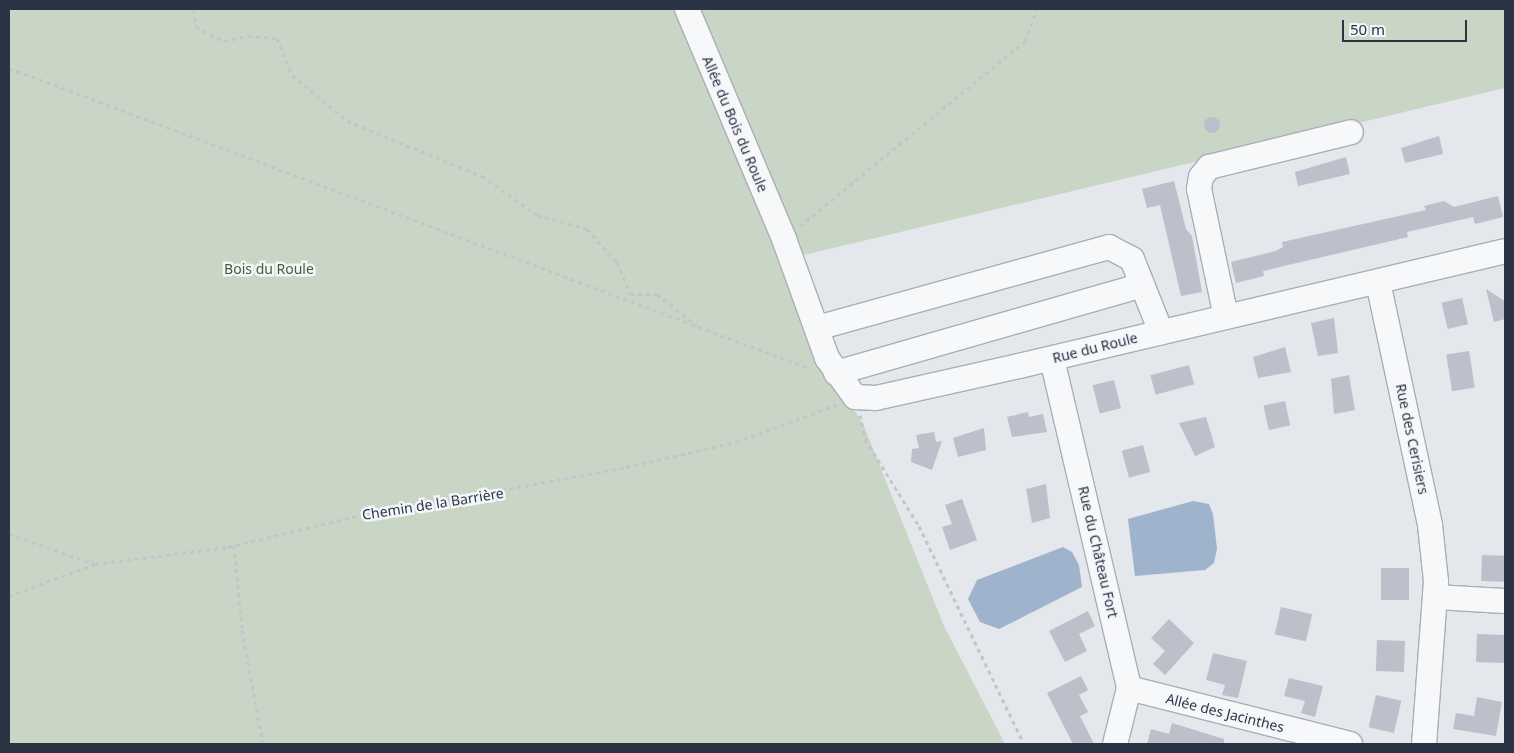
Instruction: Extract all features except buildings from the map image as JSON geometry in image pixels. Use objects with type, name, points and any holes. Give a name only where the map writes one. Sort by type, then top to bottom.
[{"type":"street","name":"Allée du Bois du Roule","points":[[687,9],[784,239]]},
{"type":"street","points":[[1226,317],[1199,189],[1201,177],[1209,167],[1352,132]]},
{"type":"street","points":[[784,239],[817,328],[844,384],[1142,285]]},
{"type":"street","points":[[817,328],[1109,247],[1132,259],[1161,332]]},
{"type":"street","name":"Rue du Roule","points":[[844,384],[876,398],[1052,359],[1505,251]]},
{"type":"street","name":"Rue des Cerisiers","points":[[1378,282],[1430,525],[1435,597],[1424,744]]},
{"type":"street","name":"Rue du Château Fort","points":[[1052,359],[1130,688],[1114,744]]},
{"type":"street","points":[[1435,597],[1505,601]]},
{"type":"street","name":"Allée des Jacinthes","points":[[1130,688],[1350,744]]},
{"type":"path","points":[[194,9],[196,27],[224,41],[248,36],[277,38],[292,75],[347,121],[482,176],[537,215],[587,229],[618,262],[630,294],[657,294],[700,328]]},
{"type":"path","points":[[784,239],[1025,41],[1037,9]]},
{"type":"path","points":[[9,68],[844,384],[865,439],[918,526],[1024,744]]},
{"type":"path","name":"Chemin de la Barrière","points":[[9,596],[95,564],[234,545],[352,517],[514,490],[736,442],[844,384]]},
{"type":"path","points":[[9,534],[95,564]]},
{"type":"path","points":[[234,545],[242,630],[263,744]]},
{"type":"green space","name":"Bois du Roule","points":[[9,9],[1505,9],[1505,88],[787,259],[818,351],[863,424],[944,626],[1005,744],[9,744]]},
{"type":"water","points":[[1193,501],[1209,504],[1213,514],[1217,549],[1214,563],[1205,570],[1135,576],[1128,519]]},
{"type":"water","points":[[1063,547],[1072,552],[1079,565],[1082,587],[999,629],[980,622],[968,599],[977,580]]}]
